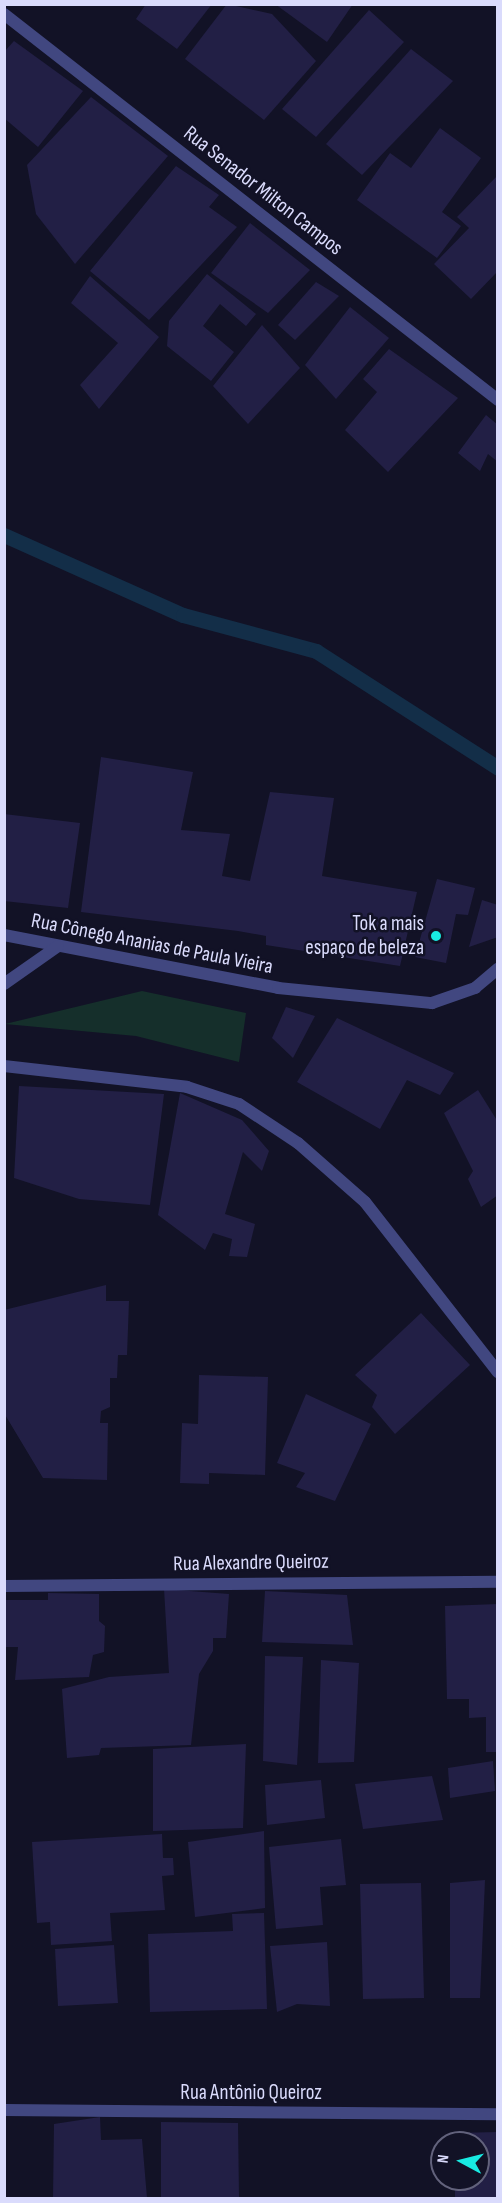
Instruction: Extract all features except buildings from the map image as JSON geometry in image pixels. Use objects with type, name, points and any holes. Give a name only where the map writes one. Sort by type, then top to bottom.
[{"type":"street","name":"Rua Senador Milton Campos","points":[[4,14],[498,400]]},
{"type":"street","name":"Rua Cônego Ananias de Paula Vieira","points":[[4,935],[278,988],[432,1002],[475,988],[498,969]]},
{"type":"street","points":[[4,984],[58,946]]},
{"type":"street","points":[[4,1066],[187,1087],[238,1104],[298,1143],[365,1202],[498,1372]]},
{"type":"street","name":"Rua Alexandre Queiroz","points":[[4,1586],[498,1582]]},
{"type":"street","name":"Rua Antônio Queiroz","points":[[4,2110],[498,2114]]},
{"type":"green space","points":[[142,991],[246,1013],[239,1062],[136,1036],[5,1024]]},
{"type":"waterway","points":[[4,535],[183,615],[316,651],[498,768]]},
{"type":"place","name":"Tok a mais espaço de beleza","points":[[436,936]]}]
